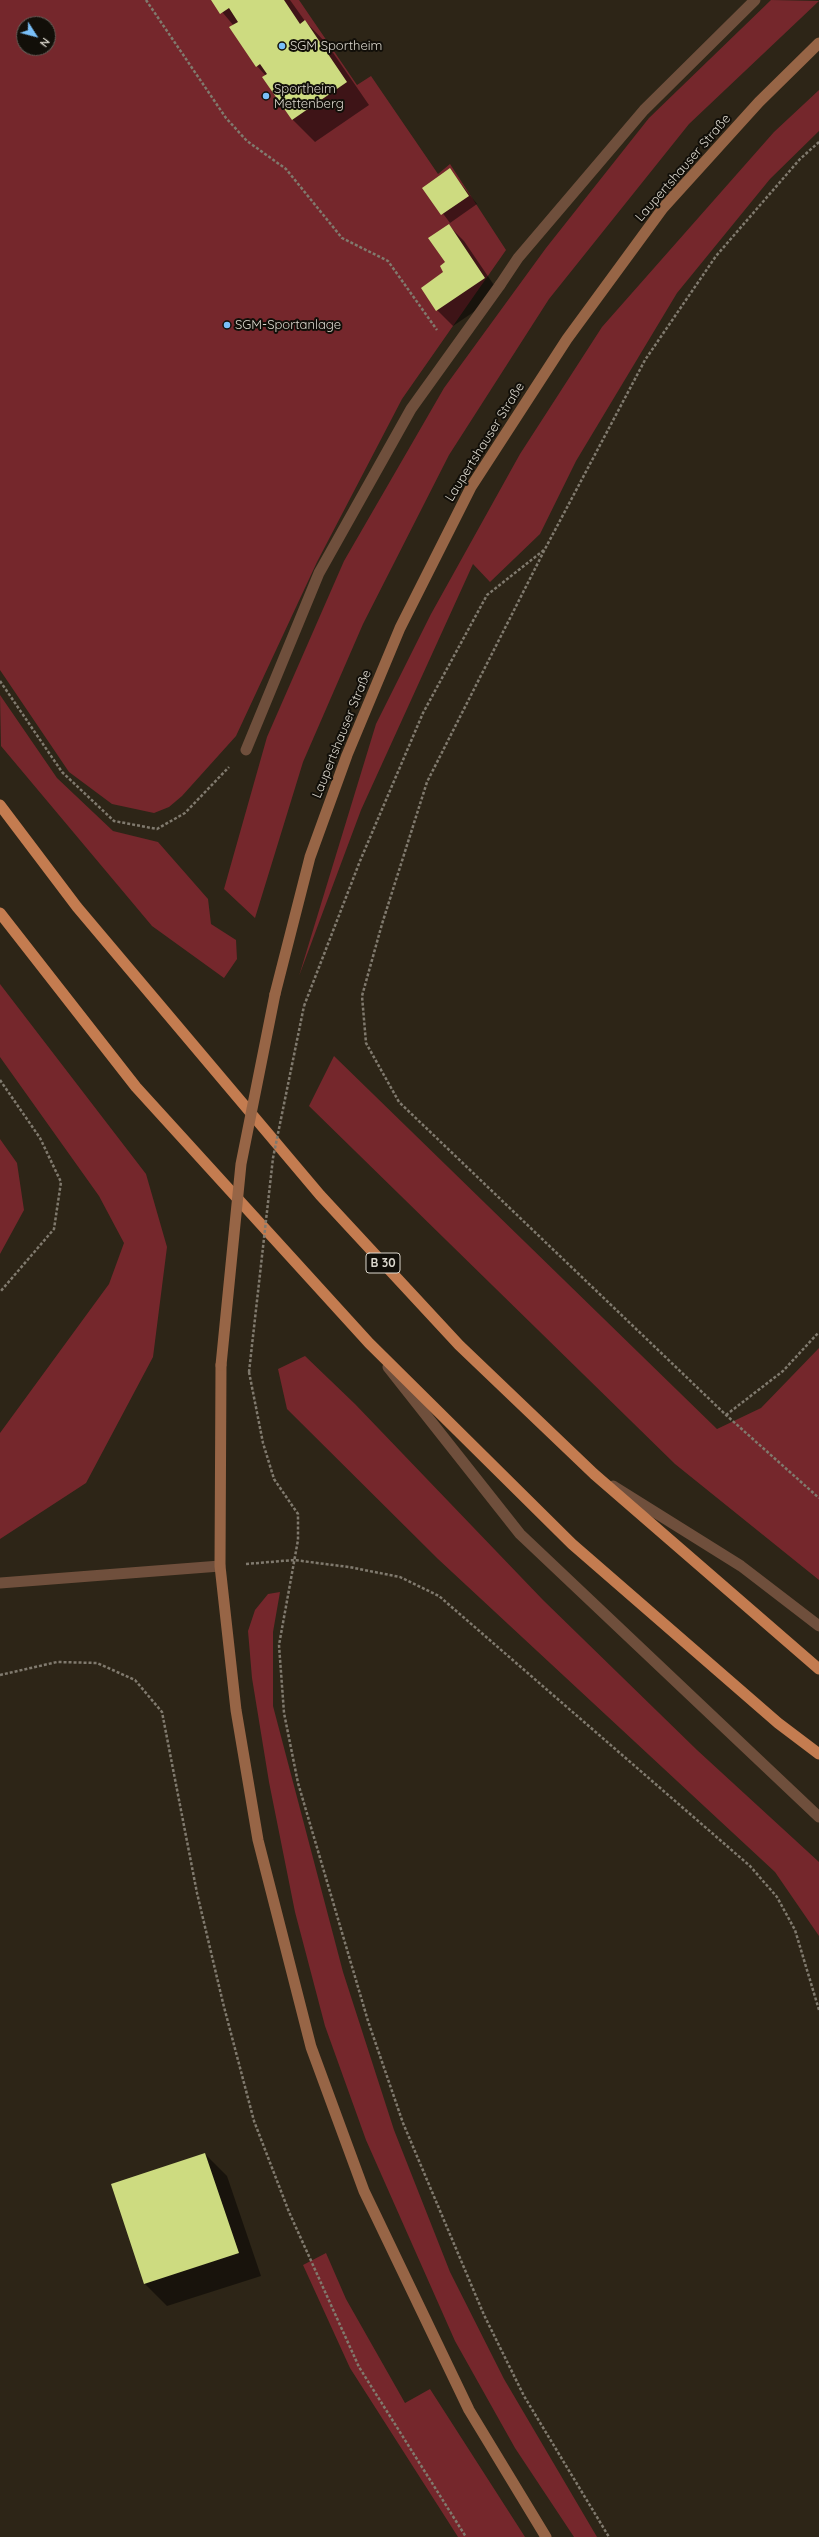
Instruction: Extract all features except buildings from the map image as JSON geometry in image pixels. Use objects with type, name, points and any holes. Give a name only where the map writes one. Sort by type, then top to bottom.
[{"type":"highway","name":"B 30","points":[[0,805],[77,907],[320,1195],[459,1345],[594,1474],[819,1669]]},
{"type":"highway","points":[[0,913],[136,1087],[369,1343],[572,1544],[778,1723],[819,1754]]},
{"type":"main road","name":"Laupertshauser Straße","points":[[546,2537],[469,2410],[364,2191],[311,2047],[258,1840],[236,1710],[220,1566],[221,1365],[241,1164],[275,994],[310,857],[347,755],[400,628],[471,487],[567,339],[663,208],[759,102],[819,43]]},
{"type":"street","points":[[246,750],[319,573],[411,409],[452,350],[532,241],[644,110],[755,0]]},
{"type":"street","points":[[369,1343],[520,1534],[819,1817]]},
{"type":"street","points":[[594,1474],[741,1566],[819,1626]]},
{"type":"street","points":[[0,1583],[220,1566]]},
{"type":"path","points":[[146,0],[226,118],[247,141],[286,169],[342,238],[388,261],[452,350]]},
{"type":"path","points":[[819,142],[800,159],[716,256],[645,360],[545,549],[427,782],[382,924],[362,996],[366,1043],[399,1102],[726,1415],[819,1498]]},
{"type":"path","points":[[545,549],[487,595],[422,713],[360,861],[304,1006],[273,1158],[249,1372],[263,1443],[274,1479],[298,1514],[298,1540],[279,1646],[284,1713],[298,1783],[368,2021],[403,2123],[484,2315],[524,2396],[609,2537]]},
{"type":"path","points":[[0,681],[62,772],[114,821],[157,829],[185,813],[246,750]]},
{"type":"path","points":[[0,1080],[40,1138],[61,1182],[54,1229],[0,1292]]},
{"type":"path","points":[[726,1415],[783,1371],[819,1332]]},
{"type":"path","points":[[220,1566],[294,1560],[400,1577],[439,1596],[491,1639],[750,1866],[777,1897],[795,1930],[819,2010]]},
{"type":"path","points":[[0,1675],[57,1662],[97,1663],[135,1680],[162,1712],[197,1893],[223,2003],[254,2121],[288,2212],[359,2367],[466,2537]]},
{"type":"shaded area","name":"SGM-Sportanlage","points":[[0,0],[299,0],[357,85],[371,76],[438,174],[450,164],[506,250],[402,399],[317,562],[236,736],[182,796],[169,807],[154,813],[112,804],[69,772],[0,670]]},
{"type":"shaded area","points":[[771,0],[819,1],[689,124],[549,299],[449,455],[363,624],[303,762],[255,918],[224,889],[267,737],[344,561],[444,388],[546,248],[649,118]]},
{"type":"shaded area","points":[[819,90],[819,131],[770,179],[677,293],[576,461],[540,534],[490,582],[473,564],[361,810],[299,976],[376,724],[431,614],[520,454],[602,327],[774,132]]},
{"type":"shaded area","points":[[0,695],[57,778],[113,831],[158,842],[208,899],[211,924],[236,940],[237,959],[224,978],[152,926],[1,746]]},
{"type":"shaded area","points":[[0,984],[146,1174],[167,1247],[153,1357],[86,1483],[0,1539],[0,1433],[109,1284],[124,1243],[99,1196],[0,1057]]},
{"type":"shaded area","points":[[334,1056],[717,1429],[761,1408],[819,1348],[819,1580],[675,1464],[309,1106]]},
{"type":"shaded area","points":[[0,1139],[17,1163],[24,1210],[0,1254]]},
{"type":"shaded area","points":[[305,1356],[355,1404],[543,1600],[697,1750],[819,1862],[819,1936],[775,1872],[438,1559],[287,1409],[278,1369]]},
{"type":"shaded area","points":[[280,1592],[273,1632],[273,1706],[343,1972],[394,2130],[450,2272],[504,2379],[597,2537],[574,2537],[515,2448],[455,2341],[366,2140],[325,2026],[295,1912],[269,1782],[252,1678],[248,1631],[255,1610],[268,1594]]},
{"type":"shaded area","points":[[326,2253],[346,2299],[405,2403],[430,2389],[525,2537],[458,2537],[350,2368],[303,2265]]},
{"type":"place","name":"SGM Sportheim","points":[[282,46]]},
{"type":"place","name":"Sportheim Mettenberg","points":[[266,96]]},
{"type":"place","name":"SGM-Sportanlage","points":[[227,325]]}]
